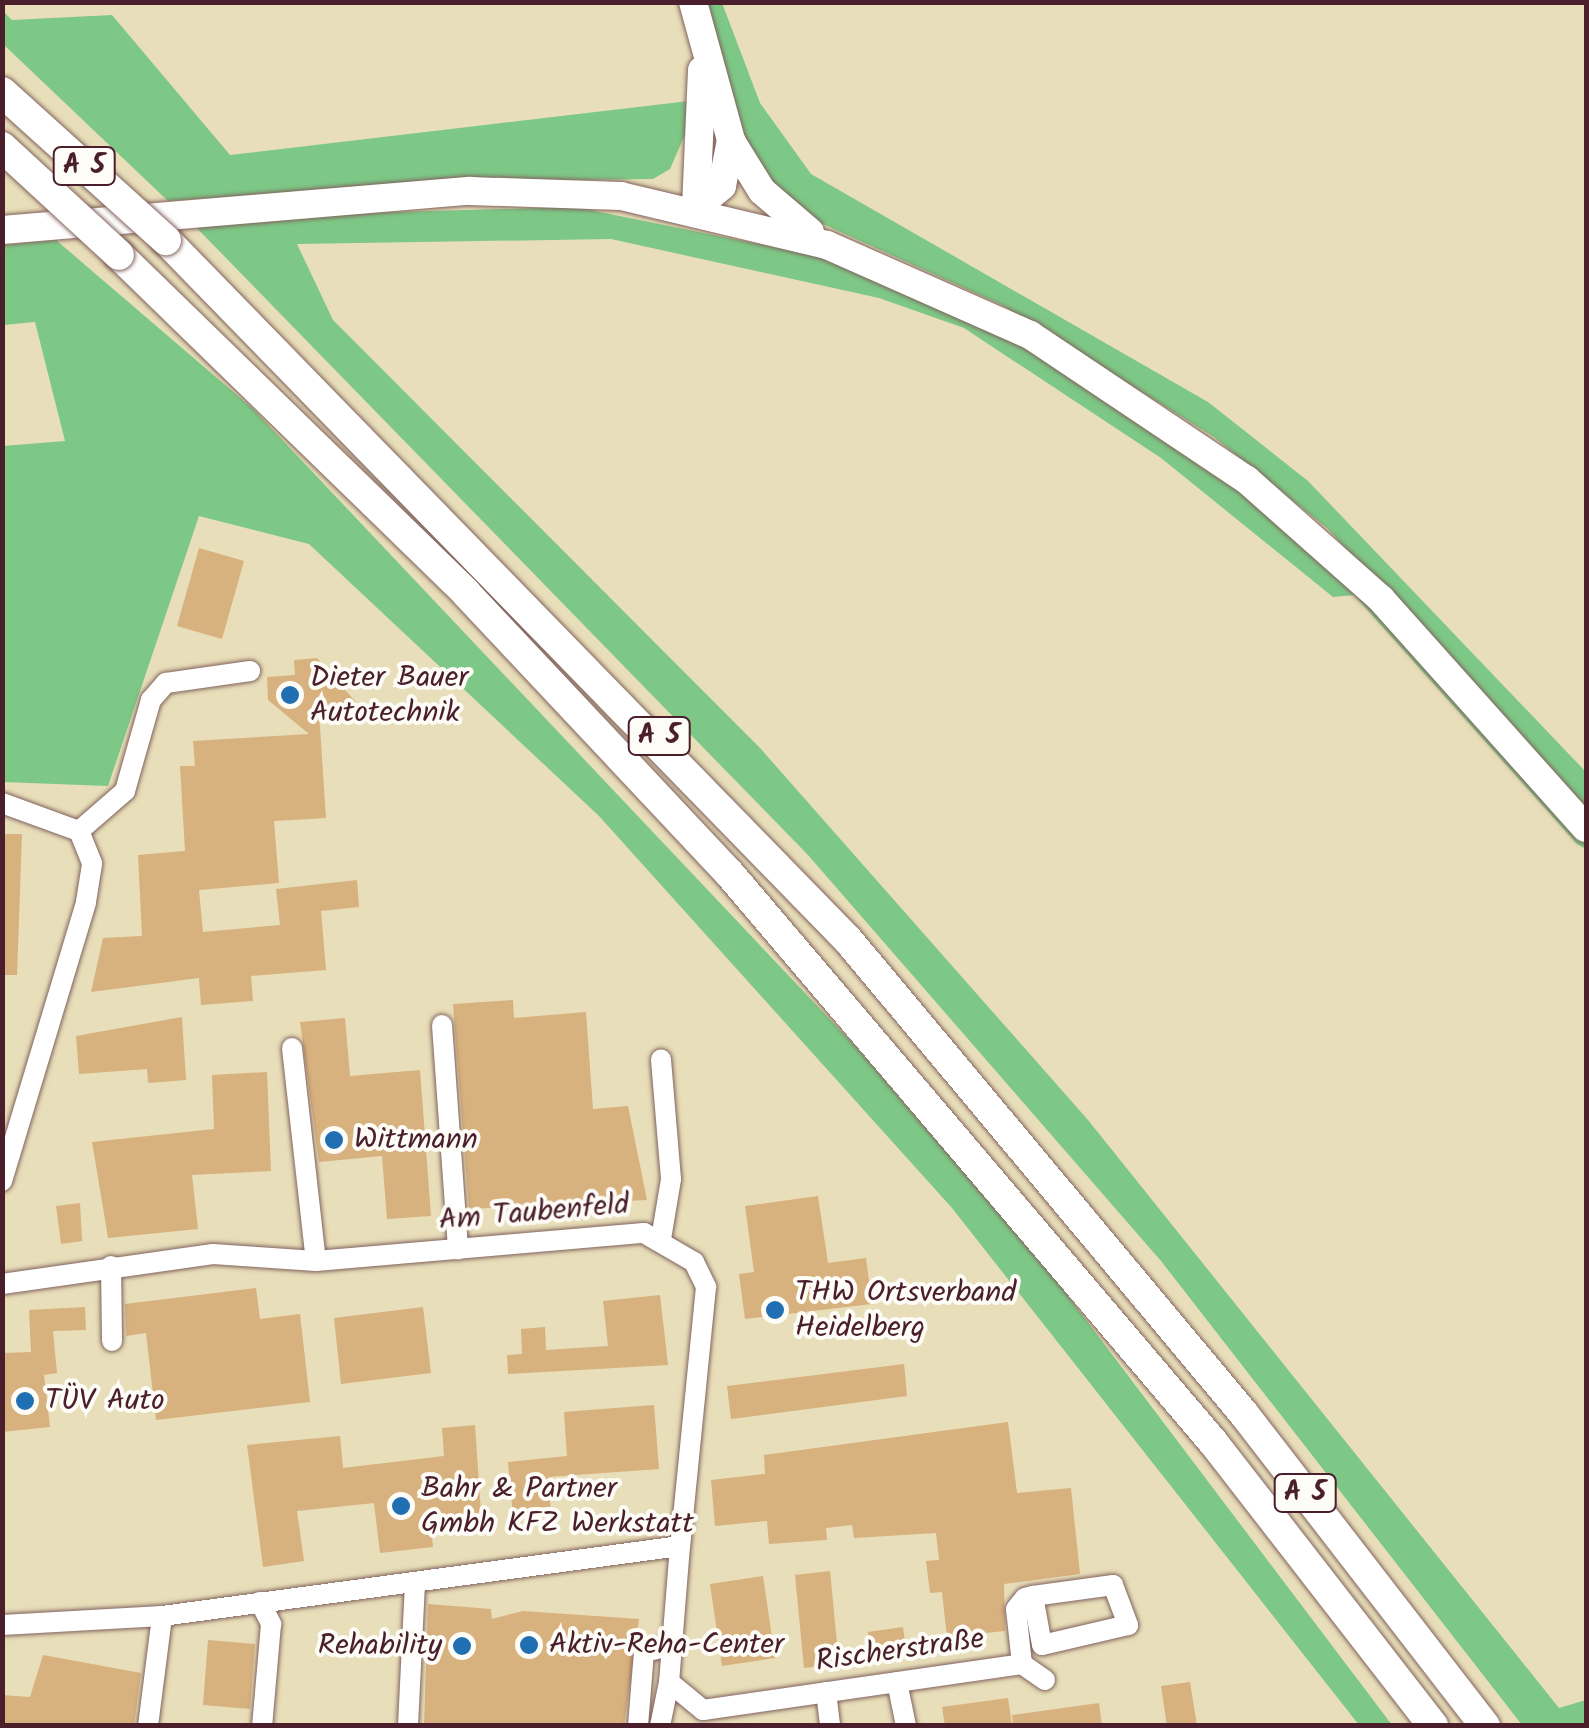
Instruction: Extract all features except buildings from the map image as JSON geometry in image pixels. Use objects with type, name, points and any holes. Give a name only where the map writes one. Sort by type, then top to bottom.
[{"type":"highway","name":"A 5","points":[[2,92],[166,240],[626,702],[848,940],[1244,1414],[1485,1726]]},
{"type":"highway","name":"A 5","points":[[2,147],[466,594],[742,886],[1201,1427],[1433,1726]]},
{"type":"main road","points":[[693,2],[731,140],[770,200],[827,245]]},
{"type":"main road","points":[[696,208],[693,147],[702,43]]},
{"type":"main road","points":[[696,208],[722,186],[731,140]]},
{"type":"main road","points":[[621,196],[663,184],[693,147]]},
{"type":"main road","points":[[2,230],[386,195],[621,196],[696,208],[827,245],[1030,335],[1232,470],[1381,599],[1586,828]]},
{"type":"street","points":[[79,832],[124,791],[150,700],[166,683],[250,671]]},
{"type":"street","points":[[2,803],[79,832],[92,863],[86,902],[2,1181]]},
{"type":"street","points":[[442,1025],[458,1249]]},
{"type":"street","points":[[292,1048],[316,1262]]},
{"type":"street","points":[[661,1060],[671,1178],[661,1240]]},
{"type":"street","name":"Am Taubenfeld","points":[[2,1284],[213,1254],[316,1262],[644,1233],[694,1262],[706,1287],[680,1546]]},
{"type":"street","points":[[111,1266],[112,1340]]},
{"type":"street","points":[[2,1625],[162,1616],[680,1546],[666,1647],[669,1682],[660,1726]]},
{"type":"street","points":[[408,1726],[415,1582]]},
{"type":"street","points":[[1022,1664],[1016,1609],[1033,1596],[1113,1585],[1128,1625],[1042,1645],[1033,1596]]},
{"type":"street","points":[[260,1602],[271,1624],[262,1726]]},
{"type":"street","points":[[148,1726],[162,1616]]},
{"type":"street","points":[[638,1726],[644,1652],[666,1647]]},
{"type":"street","name":"Rischerstraße","points":[[669,1682],[703,1710],[1022,1664],[1045,1680]]},
{"type":"street","points":[[897,1682],[906,1726]]},
{"type":"street","points":[[826,1692],[830,1726]]},
{"type":"green space","points":[[704,3],[722,3],[760,103],[811,174],[1208,402],[1308,481],[1586,772],[1586,809],[1327,528],[1214,437],[1004,306],[814,220],[764,177],[737,125]]},
{"type":"green space","points":[[2,10],[12,20],[112,15],[230,155],[689,101],[687,130],[670,169],[653,179],[445,181],[168,201],[3,44]]},
{"type":"green space","points":[[575,207],[817,256],[975,318],[1136,407],[1343,575],[1586,839],[1586,849],[1577,844],[1354,595],[1333,597],[1161,458],[964,328],[879,298],[611,239],[297,244],[333,320],[760,748],[1088,1120],[1559,1708],[1586,1700],[1586,1725],[1522,1725],[1161,1261],[808,855],[187,218]]},
{"type":"green space","points":[[56,240],[252,408],[857,1048],[1052,1275],[1392,1725],[1359,1725],[952,1208],[599,816],[309,544],[199,516],[108,786],[3,782],[3,446],[65,441],[35,322],[3,325],[3,245]]},
{"type":"place","name":"Dieter Bauer Autotechnik","points":[[290,695]]},
{"type":"place","name":"Wittmann","points":[[334,1140]]},
{"type":"place","name":"THW Ortsverband Heidelberg","points":[[775,1310]]},
{"type":"place","name":"TÜV Auto","points":[[25,1401]]},
{"type":"place","name":"Bahr & Partner Gmbh KFZ Werkstatt","points":[[401,1506]]},
{"type":"place","name":"Aktiv-Reha-Center","points":[[529,1645]]},
{"type":"place","name":"Rehability","points":[[462,1646]]}]
